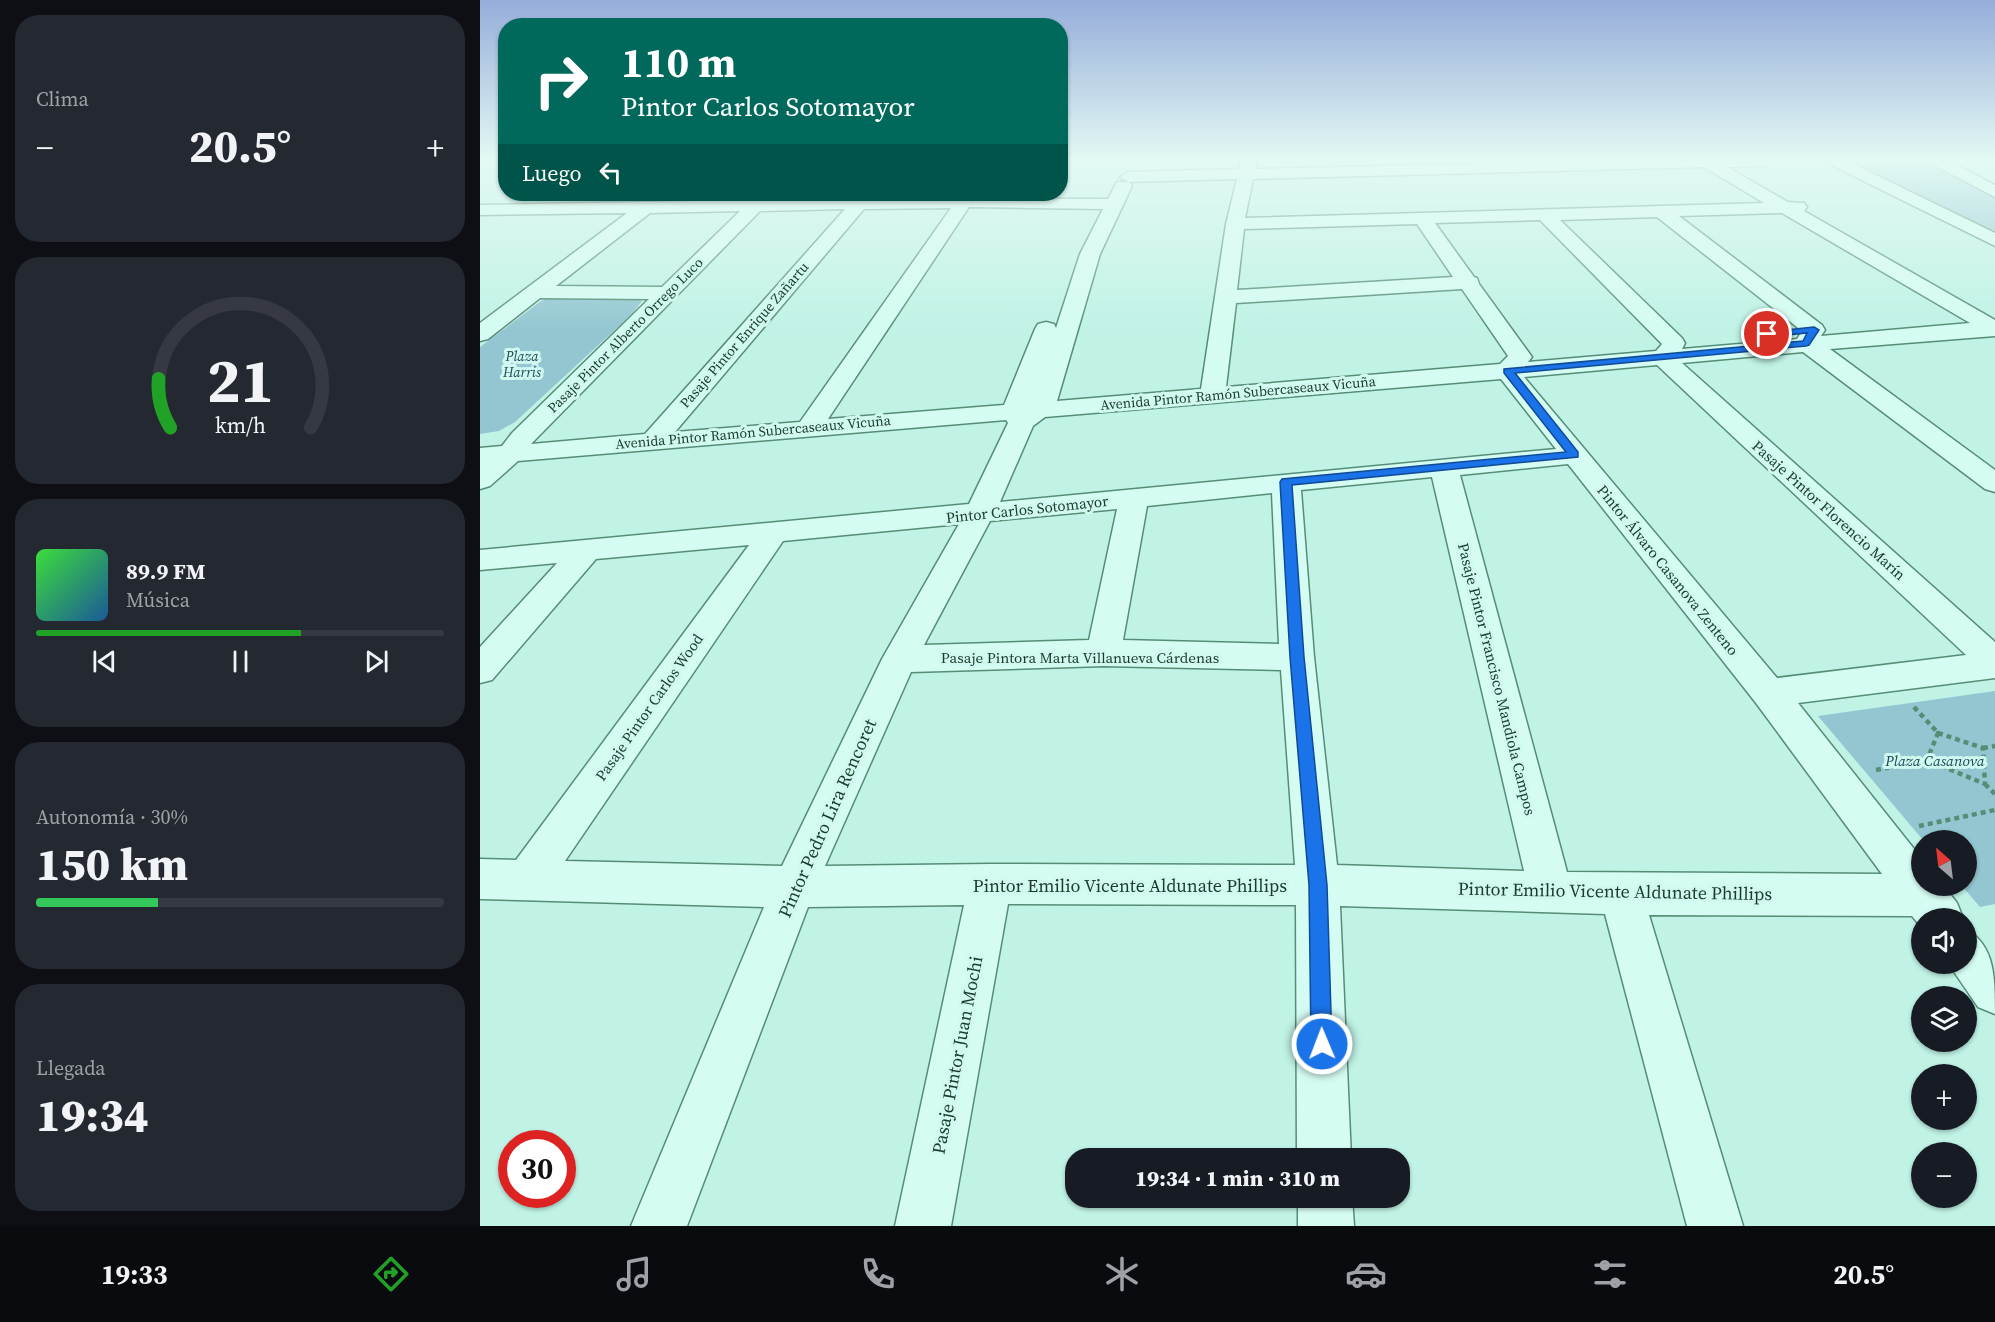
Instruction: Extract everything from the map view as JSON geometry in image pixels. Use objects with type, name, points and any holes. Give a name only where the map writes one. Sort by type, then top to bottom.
[{"type":"street","points":[[490,229],[507,218]]},
{"type":"street","points":[[480,334],[631,218]]},
{"type":"street","name":"Pasaje Pintor Alberto Orrego Luco","points":[[480,480],[743,218]]},
{"type":"street","name":"Pasaje Pintor Enrique Zañartu","points":[[659,433],[847,218]]},
{"type":"street","points":[[813,421],[953,218]]},
{"type":"street","name":"Pintor Pedro Lira Rencoret","points":[[659,1226],[794,887],[898,659],[979,515],[1029,407],[1090,254],[1099,218]]},
{"type":"street","points":[[1213,388],[1236,218]]},
{"type":"street","points":[[1235,224],[1455,218]]},
{"type":"street","name":"Pasaje Pintor Florencio Marín","points":[[1548,218],[1668,350],[1995,663]]},
{"type":"street","points":[[1669,218],[1810,337],[1995,483]]},
{"type":"street","points":[[1811,218],[1991,321]]},
{"type":"street","points":[[1951,218],[1995,240]]},
{"type":"street","name":"Pintor Álvaro Casanova Zenteno","points":[[1423,219],[1470,282],[1514,364],[1574,455],[1769,693],[1932,907]]},
{"type":"street","points":[[1226,297],[1470,282]]},
{"type":"street","points":[[536,292],[668,292]]},
{"type":"street","name":"Avenida Pintor Ramón Subercaseaux Vicuña","points":[[480,443],[516,446],[813,421],[1029,407],[1213,388],[1514,364],[1991,321]]},
{"type":"street","name":"Avenida Pintor Ramón Subercaseaux Vicuña","points":[[480,456],[516,446]]},
{"type":"street","name":"Pintor Carlos Sotomayor","points":[[480,560],[979,515],[1286,482],[1574,455]]},
{"type":"street","name":"Pasaje Pintor Francisco Mandiola Campos","points":[[1444,468],[1550,891]]},
{"type":"street","points":[[1286,482],[1297,657],[1318,885],[1324,1148]]},
{"type":"street","points":[[1104,653],[1134,498]]},
{"type":"street","name":"Pasaje Pintor Carlos Wood","points":[[495,884],[773,533]]},
{"type":"street","points":[[480,670],[588,550]]},
{"type":"street","name":"Pasaje Pintora Marta Villanueva Cárdenas","points":[[898,659],[1104,653],[1297,657]]},
{"type":"street","points":[[1769,693],[1995,663]]},
{"type":"street","name":"Pintor Emilio Vicente Aldunate Phillips","points":[[495,884],[794,887],[990,884],[1318,885],[1550,891],[1932,907]]},
{"type":"street","name":"Pasaje Pintor Juan Mochi","points":[[923,1226],[990,884]]},
{"type":"street","points":[[1621,894],[1715,1226]]},
{"type":"street","points":[[1977,966],[1995,990]]},
{"type":"street","points":[[1325,1208],[1326,1226]]},
{"type":"path","points":[[1928,760],[1938,733],[1983,748],[1995,746]]},
{"type":"path","points":[[1983,748],[1985,784]]},
{"type":"path","points":[[1834,778],[1928,760],[1985,784],[1995,794]]},
{"type":"path","points":[[1877,834],[1995,810]]},
{"type":"green space","points":[[1964,218],[1995,218],[1995,233]]},
{"type":"green space","name":"Plaza Harris","points":[[555,297],[636,298],[642,301],[632,314],[515,422],[499,431],[480,434],[480,347],[541,301]]},
{"type":"green space","name":"Plaza Casanova","points":[[1995,691],[1995,904],[1980,907],[1970,896],[1977,896],[1977,830],[1915,830],[1818,716]]},
{"type":"route","points":[[1322,1044],[1318,885],[1297,657],[1286,482],[1574,455],[1508,371],[1806,343],[1814,330],[1767,334]]}]
